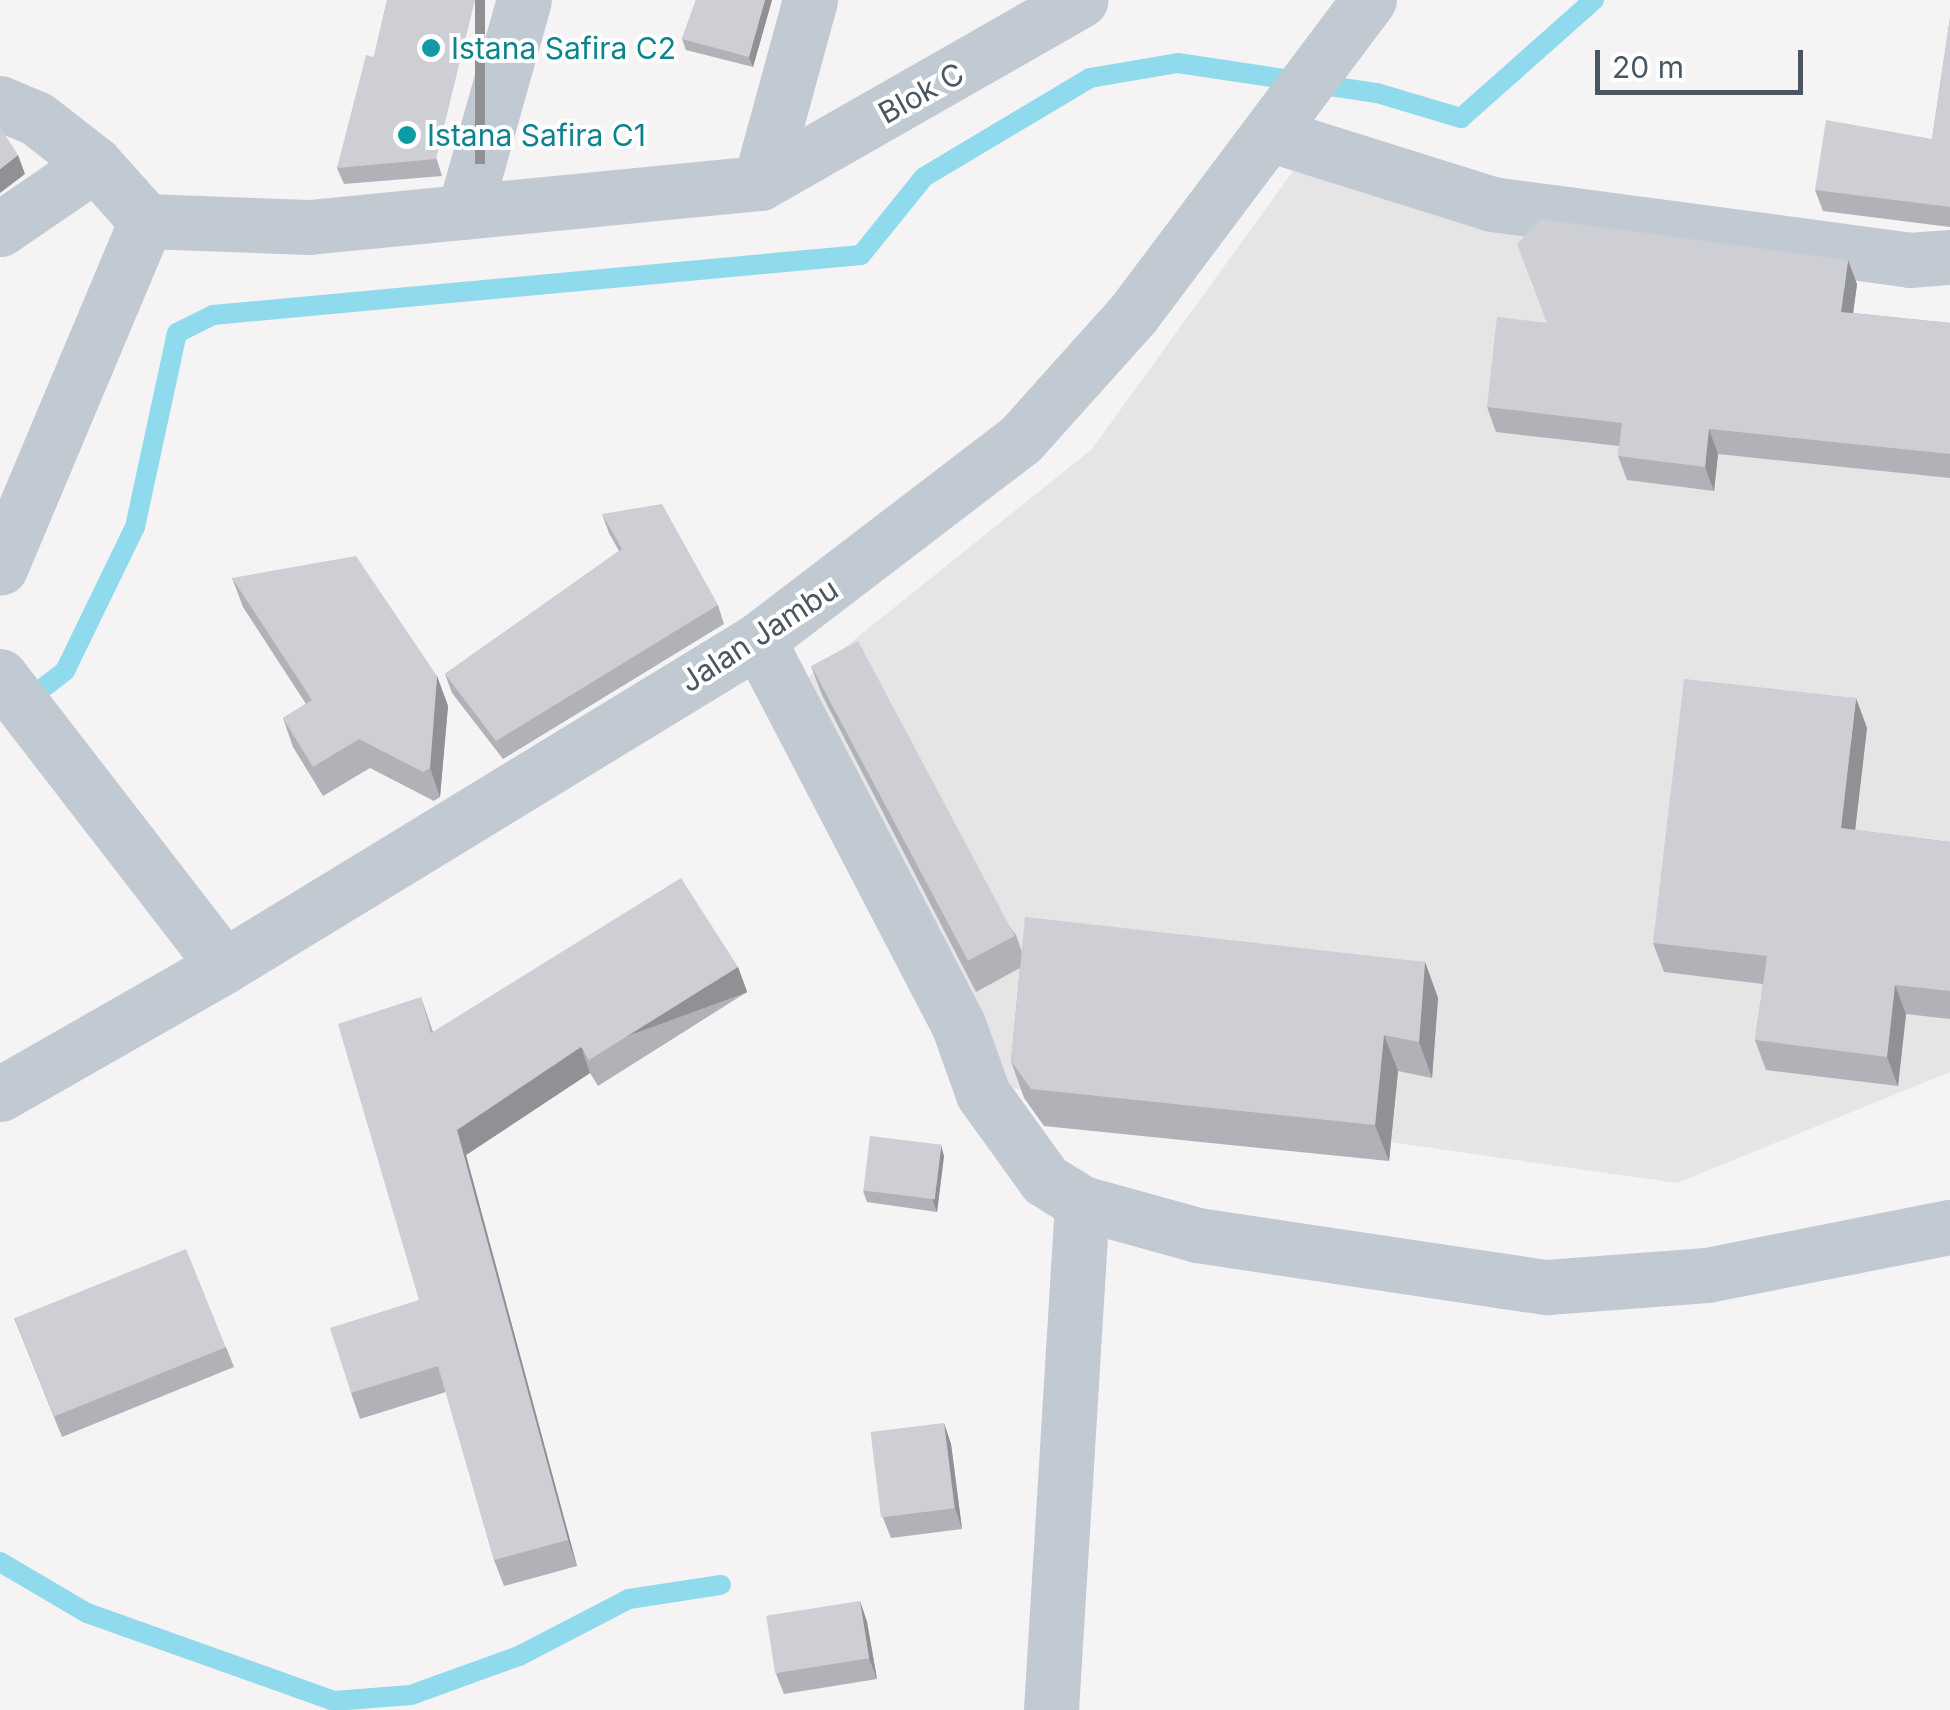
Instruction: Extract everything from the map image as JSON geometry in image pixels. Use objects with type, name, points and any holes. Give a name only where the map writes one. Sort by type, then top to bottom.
[{"type":"street","points":[[464,212],[524,0]]},
{"type":"street","points":[[760,183],[810,0]]},
{"type":"street","name":"Blok C","points":[[146,221],[309,227],[760,183],[1081,0]]},
{"type":"street","name":"Jalan Jambu","points":[[0,1094],[224,966],[758,640],[1020,440],[1133,314],[1369,0]]},
{"type":"street","points":[[0,103],[36,118],[95,164],[146,221],[38,492],[0,568]]},
{"type":"street","points":[[1280,121],[1492,204],[1909,260],[1950,257]]},
{"type":"street","points":[[0,229],[95,164]]},
{"type":"street","points":[[758,640],[958,1024],[983,1094],[1045,1180],[1082,1204],[1197,1235],[1547,1288],[1707,1275],[1950,1227]]},
{"type":"street","points":[[0,676],[224,966]]},
{"type":"street","points":[[1051,1710],[1082,1204]]},
{"type":"shaded area","points":[[1304,156],[1528,221],[1532,288],[1950,332],[1950,1072],[1677,1183],[1005,1087],[804,680],[1092,449]]},
{"type":"building","points":[[387,0],[475,0],[436,159],[337,168],[366,55],[374,57]]},
{"type":"building","points":[[696,0],[765,0],[749,57],[682,39]]},
{"type":"building","points":[[1950,18],[1950,207],[1815,190],[1826,120],[1932,139]]},
{"type":"building","points":[[0,127],[18,155],[0,169]]},
{"type":"building","points":[[1541,219],[1848,260],[1841,312],[1950,323],[1950,454],[1709,429],[1705,467],[1618,456],[1622,423],[1487,407],[1497,317],[1547,323],[1517,244]]},
{"type":"building","points":[[662,504],[718,605],[496,741],[445,674],[622,549],[602,514]]},
{"type":"building","points":[[356,556],[437,676],[430,768],[423,772],[359,739],[313,767],[283,718],[312,700],[232,578]]},
{"type":"building","points":[[858,641],[1015,936],[968,961],[811,666]]},
{"type":"building","points":[[1684,679],[1856,698],[1841,828],[1950,842],[1950,991],[1895,985],[1887,1057],[1755,1040],[1767,956],[1653,943]]},
{"type":"building","points":[[681,878],[738,967],[589,1060],[581,1047],[457,1130],[568,1540],[494,1560],[438,1366],[351,1393],[330,1328],[419,1300],[338,1024],[421,997],[431,1033]]},
{"type":"building","points":[[1025,917],[1425,962],[1419,1042],[1384,1035],[1375,1125],[1031,1089],[1011,1061]]},
{"type":"building","points":[[870,1136],[941,1145],[935,1199],[863,1191]]},
{"type":"building","points":[[186,1249],[226,1347],[54,1417],[14,1318]]},
{"type":"building","points":[[944,1423],[954,1508],[881,1517],[871,1432]]},
{"type":"building","points":[[860,1601],[869,1658],[775,1673],[766,1616]]},
{"type":"waterway","points":[[22,704],[65,671],[135,527],[177,333],[213,315],[861,255],[924,177],[1090,78],[1178,63],[1377,93],[1461,118],[1594,0]]},
{"type":"waterway","points":[[0,1562],[87,1613],[334,1701],[411,1695],[519,1656],[629,1599],[721,1585]]},
{"type":"place","name":"Istana Safira C2","points":[[431,48]]},
{"type":"place","name":"Istana Safira C1","points":[[407,135]]}]
